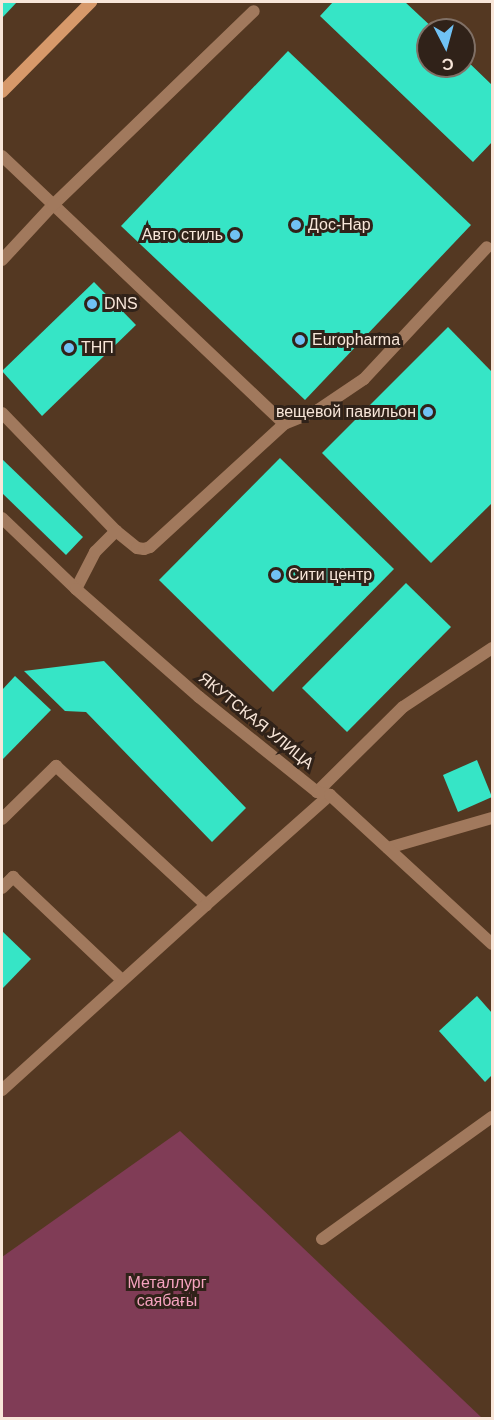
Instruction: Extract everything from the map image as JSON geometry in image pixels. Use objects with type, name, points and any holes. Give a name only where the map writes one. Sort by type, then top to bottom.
[{"type":"main road","points":[[2,92],[91,2]]},
{"type":"street","points":[[2,260],[53,205],[254,11]]},
{"type":"street","points":[[2,156],[284,424]]},
{"type":"street","points":[[2,413],[116,531],[137,548],[150,547],[284,424],[318,410],[364,379],[487,247]]},
{"type":"street","name":"ЯКУТСКАЯ УЛИЦА","points":[[2,518],[76,589],[199,697],[323,793],[388,848],[492,944]]},
{"type":"street","points":[[76,589],[95,552],[116,531]]},
{"type":"street","points":[[2,1090],[206,905],[323,793],[403,707],[492,648]]},
{"type":"street","points":[[2,819],[56,766],[206,905]]},
{"type":"street","points":[[388,848],[492,818]]},
{"type":"street","points":[[2,888],[14,877],[122,980]]},
{"type":"street","points":[[322,1239],[492,1117]]},
{"type":"green space","name":"Металлург саябағы","points":[[180,1131],[482,1418],[2,1418],[2,1257]]},
{"type":"building","points":[[2,2],[17,2],[2,18]]},
{"type":"building","points":[[333,2],[405,2],[422,18],[416,18],[416,78],[476,78],[476,70],[492,85],[492,142],[473,162],[320,16]]},
{"type":"building","name":"Дос-Нар","points":[[288,51],[471,225],[305,400],[121,226]]},
{"type":"building","name":"ТНП","points":[[94,282],[136,325],[42,416],[2,371]]},
{"type":"building","name":"вещевой павильон","points":[[448,327],[492,372],[492,503],[431,563],[322,453]]},
{"type":"building","name":"Сити центр","points":[[280,458],[394,569],[273,692],[159,580]]},
{"type":"building","points":[[2,459],[83,537],[66,555],[2,493]]},
{"type":"building","points":[[406,583],[451,627],[347,732],[302,688]]},
{"type":"building","points":[[104,661],[246,808],[212,842],[86,712],[65,711],[24,671]]},
{"type":"building","points":[[15,676],[51,710],[2,760],[2,690]]},
{"type":"building","points":[[477,760],[492,797],[458,812],[443,775]]},
{"type":"building","points":[[2,931],[31,959],[2,989]]},
{"type":"building","points":[[477,996],[492,1013],[492,1075],[485,1082],[439,1031]]},
{"type":"place","name":"Дос-Нар","points":[[296,225]]},
{"type":"place","name":"Авто стиль","points":[[235,235]]},
{"type":"place","name":"DNS","points":[[92,304]]},
{"type":"place","name":"Europharma","points":[[300,340]]},
{"type":"place","name":"ТНП","points":[[69,348]]},
{"type":"place","name":"вещевой павильон","points":[[428,412]]},
{"type":"place","name":"Сити центр","points":[[276,575]]}]
